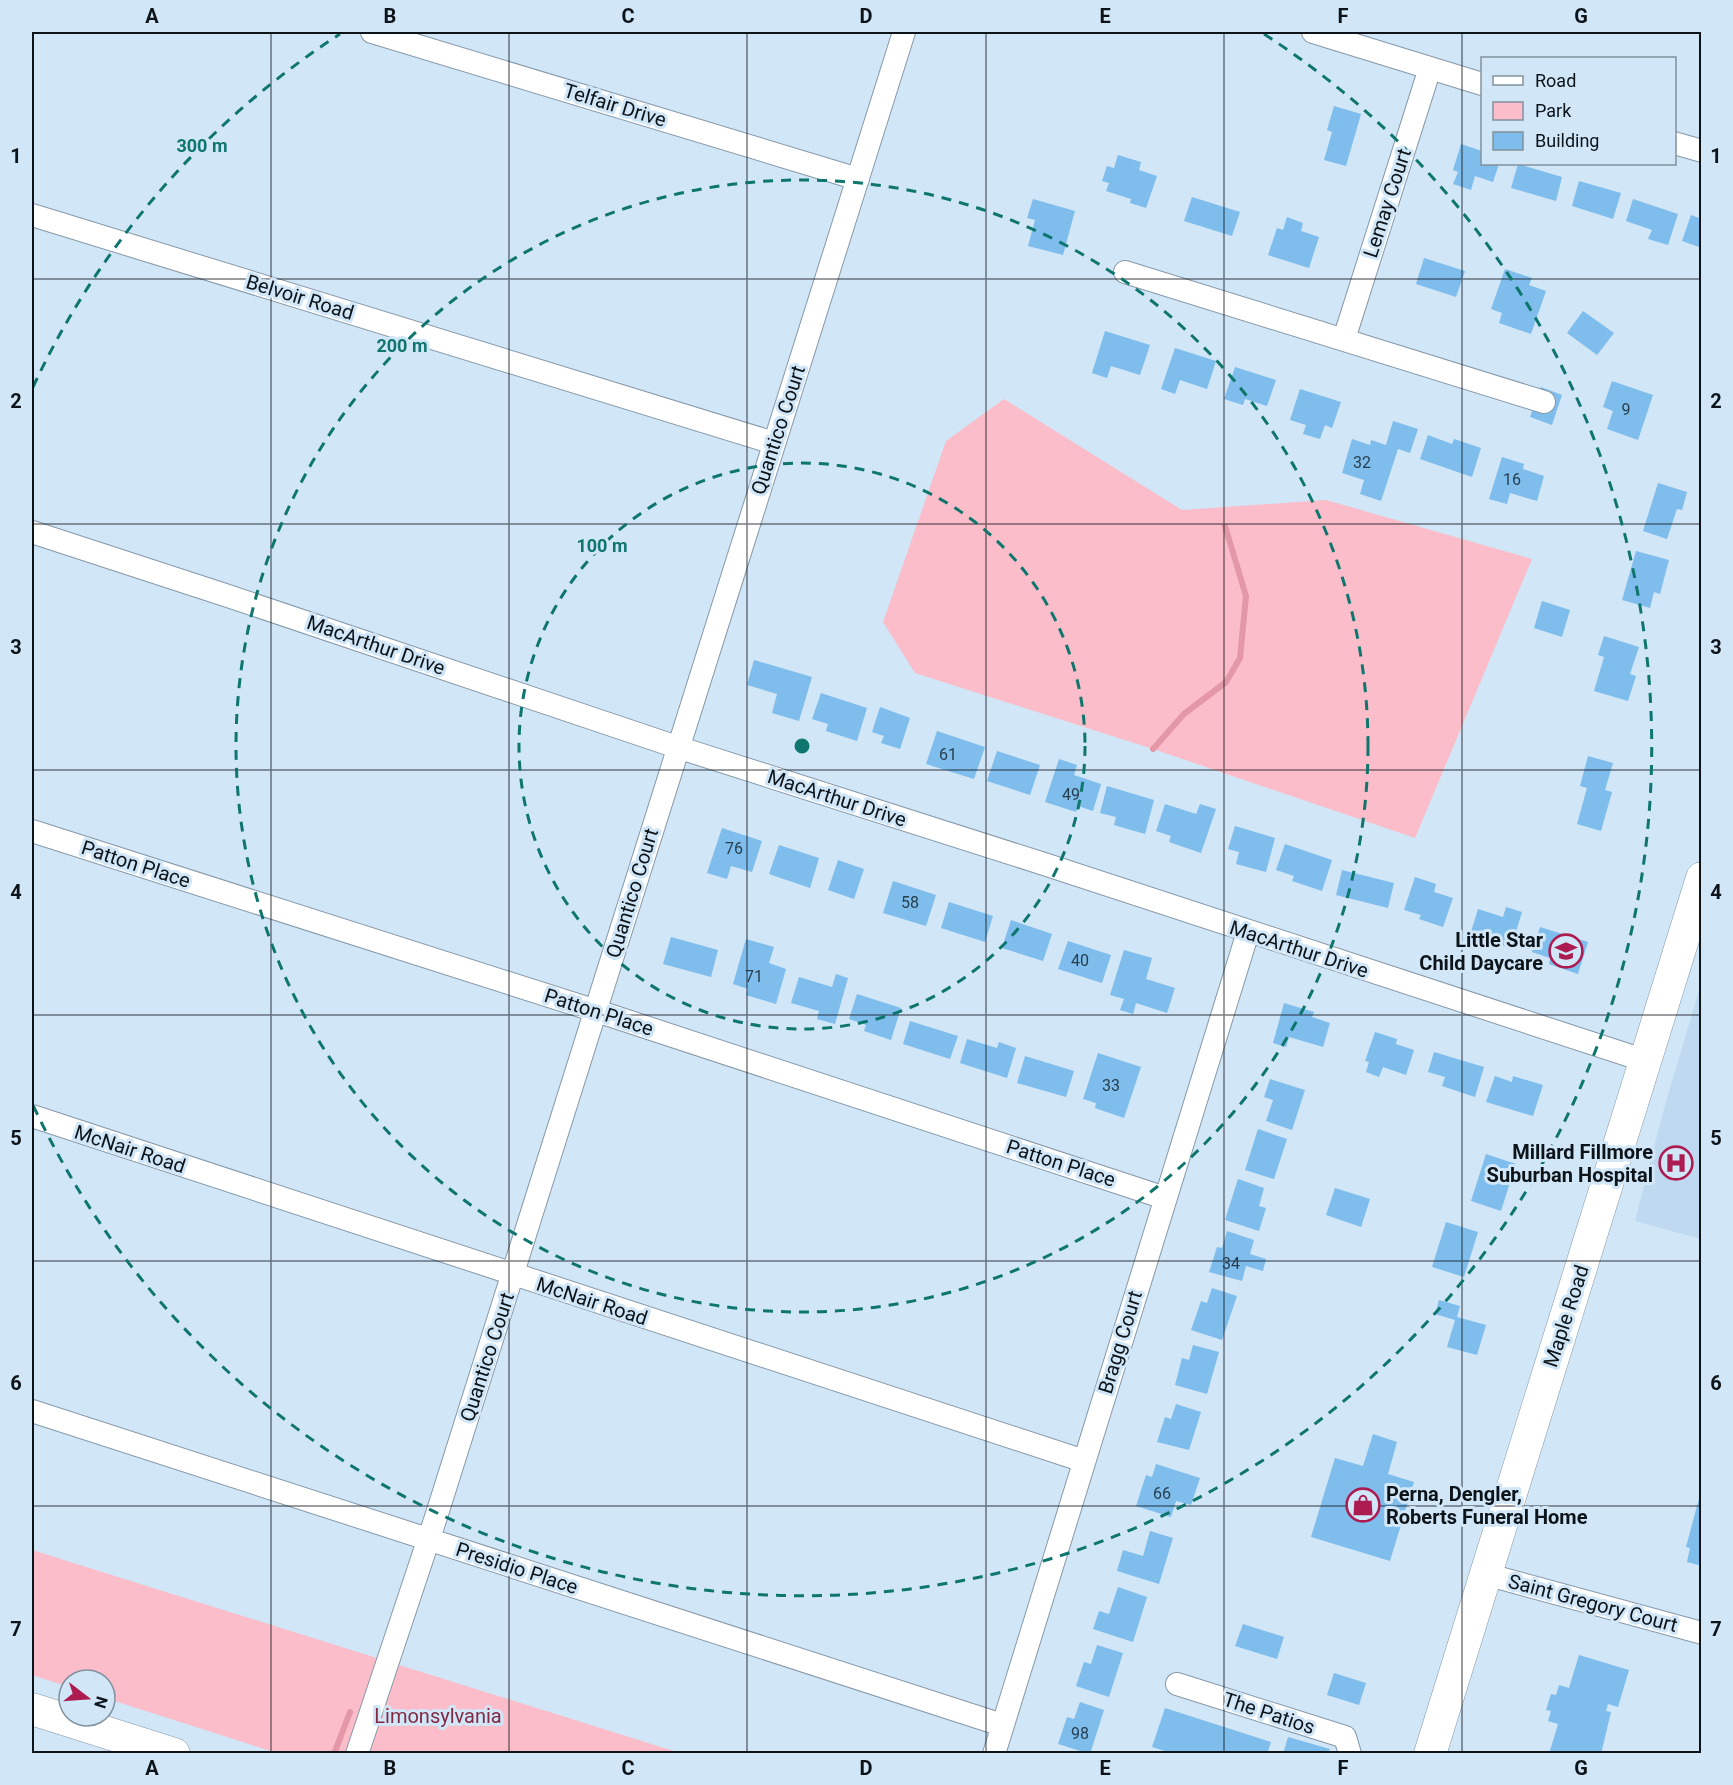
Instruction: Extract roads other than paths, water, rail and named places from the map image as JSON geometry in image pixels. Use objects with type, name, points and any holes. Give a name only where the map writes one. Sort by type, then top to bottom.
[{"type":"main road","name":"Maple Road","points":[[1430,1754],[1701,878]]},
{"type":"main road","points":[[32,1709],[174,1754]]},
{"type":"street","name":"Telfair Drive","points":[[372,32],[858,179]]},
{"type":"street","name":"Quantico Court","points":[[357,1754],[429,1539],[904,32]]},
{"type":"street","points":[[1313,32],[1481,84]]},
{"type":"street","name":"Lemay Court","points":[[1344,339],[1430,68]]},
{"type":"street","points":[[1676,144],[1701,151]]},
{"type":"street","name":"Belvoir Road","points":[[32,215],[774,443]]},
{"type":"street","points":[[1125,272],[1544,402]]},
{"type":"street","name":"MacArthur Drive","points":[[32,532],[677,747],[1643,1060]]},
{"type":"street","name":"Patton Place","points":[[32,831],[595,1011],[1165,1198]]},
{"type":"street","name":"Bragg Court","points":[[994,1754],[1248,932]]},
{"type":"street","name":"McNair Road","points":[[32,1116],[1084,1461]]},
{"type":"street","name":"Presidio Place","points":[[32,1411],[1002,1725]]},
{"type":"street","name":"Saint Gregory Court","points":[[1485,1574],[1701,1633]]},
{"type":"street","name":"The Patios","points":[[1177,1684],[1345,1737],[1350,1754]]},
{"type":"waterway","points":[[1153,749],[1184,714],[1226,682],[1240,658],[1246,596],[1225,526]]},
{"type":"waterway","points":[[334,1754],[350,1712]]},
{"type":"place","name":"Little Star Child Daycare","points":[[1566,951]]},
{"type":"place","name":"Millard Fillmore Suburban Hospital","points":[[1676,1163]]},
{"type":"place","name":"Perna, Dengler, Roberts Funeral Home","points":[[1363,1505]]},
{"type":"park label","name":"Limonsylvania","points":[[438,1716]]}]
